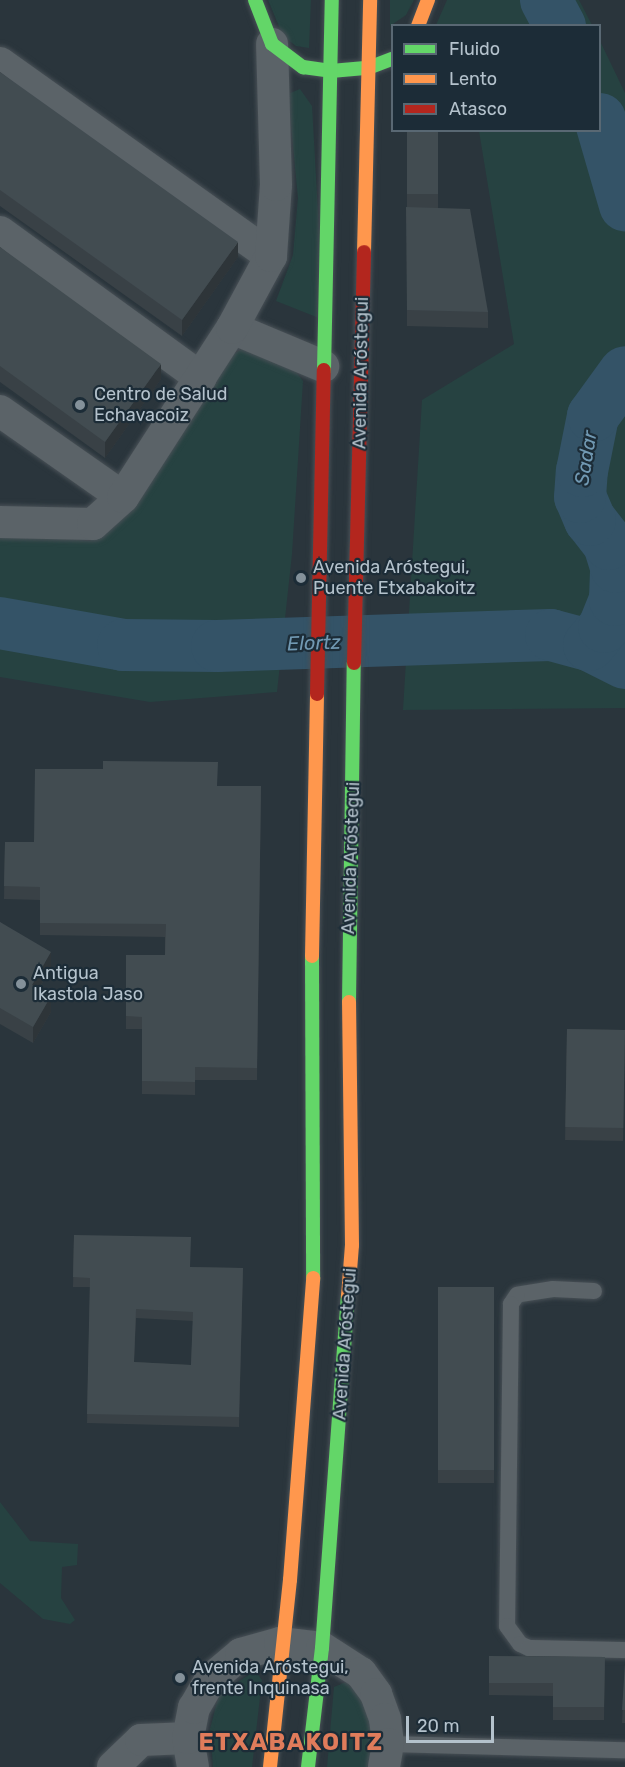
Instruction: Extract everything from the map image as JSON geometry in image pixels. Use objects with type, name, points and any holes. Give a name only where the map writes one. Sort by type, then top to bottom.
[{"type":"main road","points":[[255,0],[272,44],[303,67],[331,71],[368,68],[391,60]]},
{"type":"main road","name":"Avenida Aróstegui","points":[[270,1767],[280,1643],[290,1580],[316,1244],[312,915],[332,0]]},
{"type":"main road","name":"Avenida Aróstegui","points":[[308,1767],[322,1648],[352,1245],[348,912],[356,686],[357,547],[370,0]]},
{"type":"main road","points":[[419,24],[428,0]]},
{"type":"street","points":[[0,522],[93,524],[123,497],[232,328],[271,256],[276,185],[272,44]]},
{"type":"street","points":[[0,63],[179,184],[271,256]]},
{"type":"street","points":[[0,232],[201,378]]},
{"type":"street","points":[[232,328],[323,366]]},
{"type":"street","points":[[0,411],[123,497]]},
{"type":"street","points":[[113,1767],[141,1740],[191,1753],[194,1708],[210,1680],[241,1654],[280,1643],[322,1648],[361,1673],[376,1694],[386,1719],[386,1755]]},
{"type":"lane","points":[[594,1292],[553,1289],[517,1295],[511,1304],[507,1626],[520,1644],[529,1648],[625,1650]]},
{"type":"lane","points":[[386,1755],[625,1750]]},
{"type":"green space","points":[[268,0],[311,0],[309,48],[296,46],[283,36]]},
{"type":"green space","points":[[390,0],[414,0],[406,15],[390,26]]},
{"type":"green space","points":[[447,0],[579,0],[591,24],[436,24]]},
{"type":"green space","points":[[601,43],[625,93],[625,708],[403,710],[422,400],[514,344],[479,132],[601,132]]},
{"type":"green space","points":[[300,89],[312,106],[324,320],[276,301],[293,255],[298,198],[288,94]]},
{"type":"green space","points":[[264,346],[290,364],[303,381],[292,554],[277,692],[150,702],[0,677],[0,532],[90,541],[108,524],[227,358],[242,349]]},
{"type":"green space","points":[[0,1502],[30,1541],[78,1544],[77,1565],[62,1567],[61,1598],[75,1620],[70,1624],[43,1619],[0,1583]]},
{"type":"green space","points":[[255,1671],[262,1680],[252,1767],[213,1767],[210,1729],[219,1694]]},
{"type":"green space","points":[[351,1680],[370,1714],[374,1747],[367,1767],[327,1767],[334,1687]]},
{"type":"building","points":[[0,72],[238,242],[182,320],[0,190]]},
{"type":"building","points":[[407,132],[438,132],[438,194],[407,194]]},
{"type":"building","points":[[406,207],[470,209],[488,312],[407,310]]},
{"type":"building","points":[[0,247],[161,364],[105,442],[0,366]]},
{"type":"building","points":[[103,761],[218,762],[217,786],[261,786],[257,1068],[195,1067],[195,1082],[142,1081],[142,1017],[126,1016],[126,955],[165,955],[166,924],[40,923],[40,887],[4,886],[5,842],[34,842],[35,769],[103,769]]},
{"type":"building","name":"Antigua Ikastola Jaso","points":[[0,922],[51,952],[32,985],[51,996],[33,1027],[0,1008]]},
{"type":"building","points":[[567,1029],[625,1030],[623,1128],[565,1127]]},
{"type":"building","points":[[74,1235],[191,1237],[190,1267],[243,1268],[239,1417],[87,1414],[90,1278],[73,1277]],"holes":[[[136,1309],[193,1312],[191,1365],[134,1362]]]},
{"type":"building","points":[[438,1287],[494,1287],[494,1470],[438,1470]]},
{"type":"building","points":[[489,1656],[605,1657],[604,1707],[553,1707],[553,1683],[489,1683]]},
{"type":"building","points":[[625,1664],[625,1710],[622,1710]]},
{"type":"waterway","name":"Sadar","points":[[546,0],[559,24]]},
{"type":"waterway","name":"Sadar","points":[[601,122],[625,205]]},
{"type":"waterway","name":"Sadar","points":[[589,645],[604,627],[615,600],[616,567],[609,544],[590,520],[580,497],[582,471],[593,416],[625,372]]},
{"type":"waterway","name":"Elortz","points":[[0,623],[123,645],[217,646],[551,635],[589,645],[625,663]]},
{"type":"traffic: fast","points":[[255,0],[272,44],[303,67],[331,71],[368,68],[391,59]]},
{"type":"traffic: fast","points":[[324,370],[332,0]]},
{"type":"traffic: fast","points":[[349,1002],[354,663]]},
{"type":"traffic: fast","points":[[312,956],[313,1278]]},
{"type":"traffic: fast","points":[[308,1767],[322,1648],[348,1296]]},
{"type":"traffic: slow","points":[[364,252],[370,0]]},
{"type":"traffic: slow","points":[[419,24],[428,0]]},
{"type":"traffic: slow","points":[[312,956],[317,694]]},
{"type":"traffic: slow","points":[[348,1296],[352,1245],[349,1002]]},
{"type":"traffic: slow","points":[[270,1767],[290,1580],[313,1278]]},
{"type":"traffic: jam","points":[[354,663],[364,252]]},
{"type":"traffic: jam","points":[[317,694],[324,370]]},
{"type":"place","name":"Centro de Salud Echavacoiz","points":[[80,405]]},
{"type":"place","name":"Avenida Aróstegui, Puente Etxabakoitz","points":[[301,578]]},
{"type":"place","name":"Antigua Ikastola Jaso","points":[[21,984]]},
{"type":"place","name":"Avenida Aróstegui, frente Inquinasa","points":[[180,1678]]},
{"type":"district","name":"ETXABAKOITZ","points":[[291,1743]]}]
